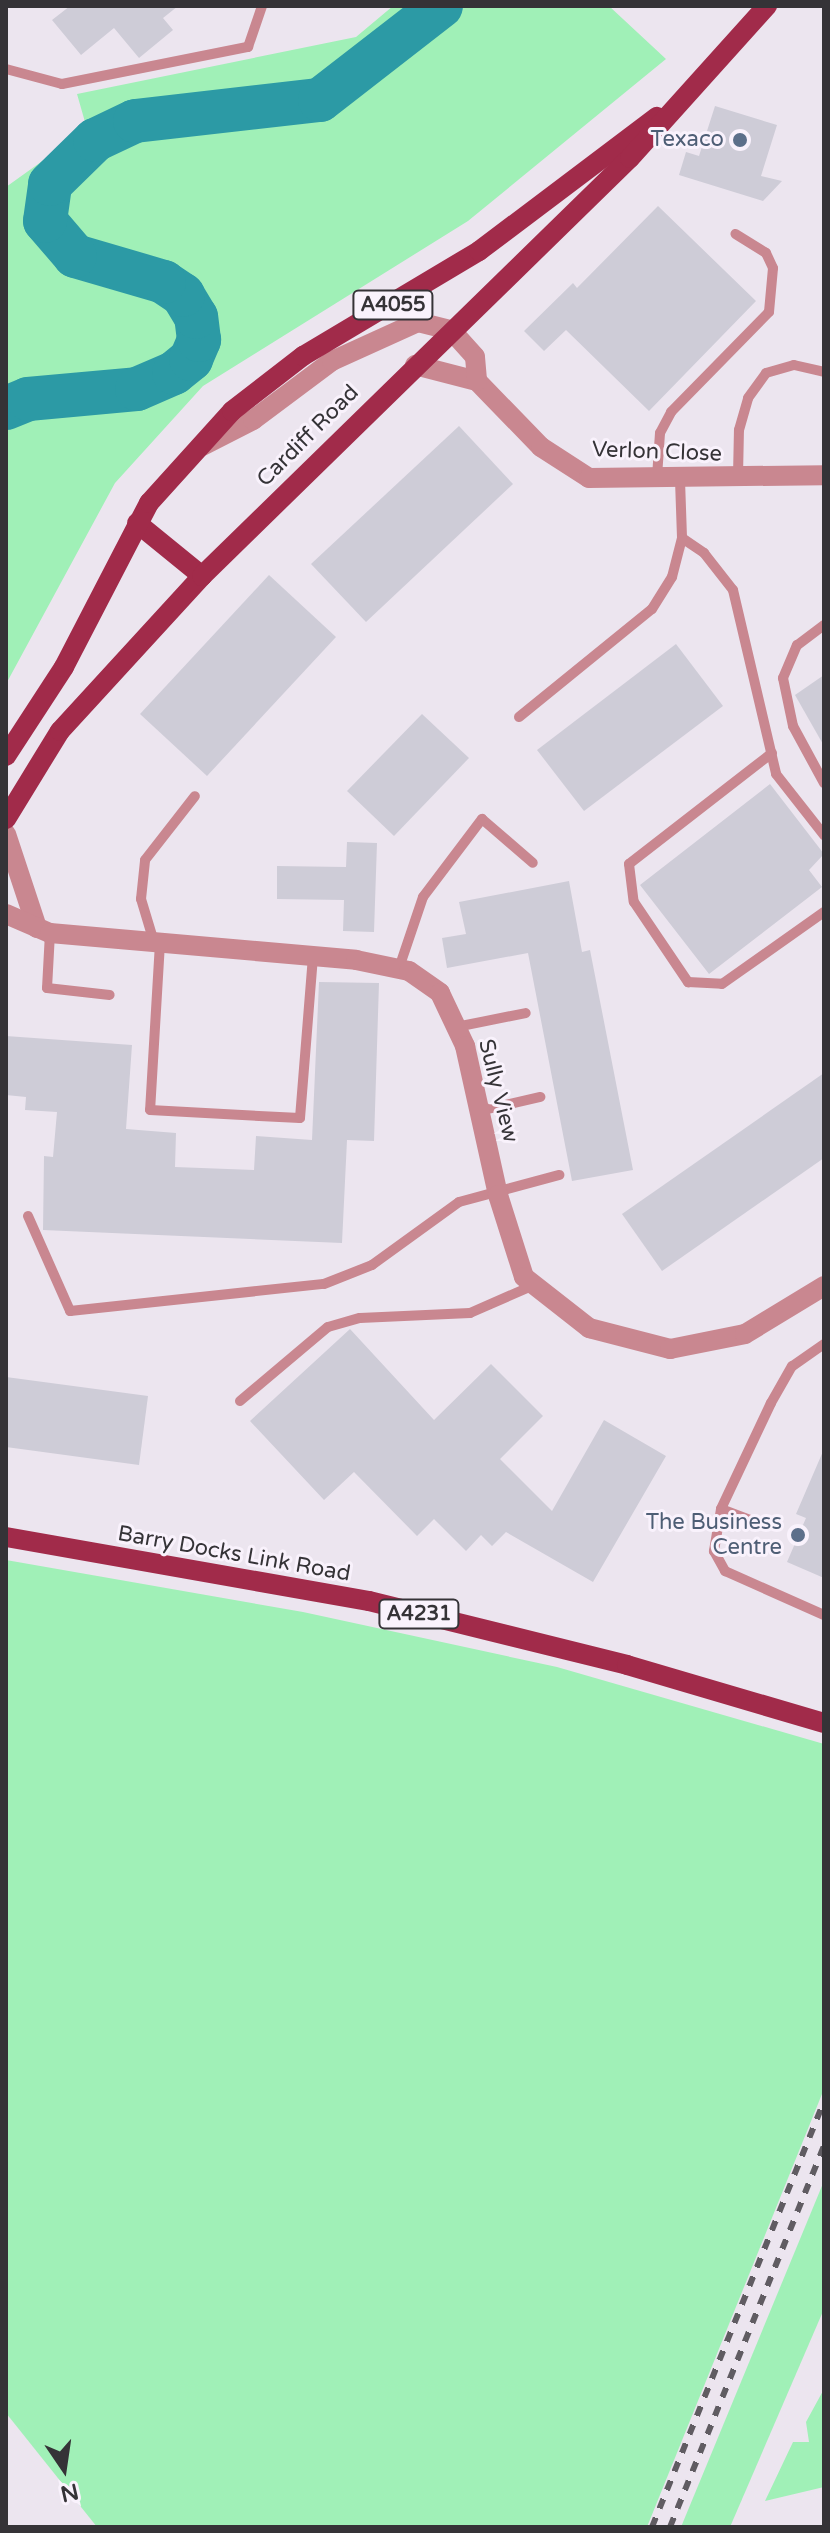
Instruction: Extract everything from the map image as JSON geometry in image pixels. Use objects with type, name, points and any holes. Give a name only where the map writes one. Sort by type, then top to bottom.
[{"type":"main road","name":"Cardiff Road","points":[[6,819],[60,731],[202,576],[630,158],[670,109],[767,6]]},
{"type":"main road","name":"Cardiff Road","points":[[6,756],[64,667],[137,523],[194,450],[262,384],[479,251],[618,141],[670,109]]},
{"type":"main road","points":[[137,523],[202,576]]},
{"type":"main road","name":"Barry Docks Link Road","points":[[6,1537],[369,1601],[627,1665],[824,1723]]},
{"type":"street","points":[[194,450],[253,420],[332,361],[395,330],[418,322],[451,330]]},
{"type":"street","name":"Verlon Close","points":[[451,330],[475,357],[477,381],[541,447],[589,478],[680,480],[824,475]]},
{"type":"street","points":[[415,365],[477,381]]},
{"type":"street","points":[[6,834],[44,930]]},
{"type":"street","name":"Sully View","points":[[6,914],[44,930],[313,956],[399,968],[440,993],[456,1027],[498,1195],[524,1277],[589,1328],[670,1349],[745,1334],[824,1286]]},
{"type":"lane","points":[[6,69],[62,84],[248,47],[262,6]]},
{"type":"lane","points":[[657,478],[660,433],[671,412],[769,312],[773,268],[766,253],[735,234]]},
{"type":"lane","points":[[738,478],[739,430],[748,398],[766,373],[794,365],[824,372]]},
{"type":"lane","points":[[519,717],[652,609],[672,577],[682,538],[680,480]]},
{"type":"lane","points":[[682,538],[704,553],[733,590],[776,774],[824,835]]},
{"type":"lane","points":[[824,625],[797,645],[783,678],[793,726],[824,783]]},
{"type":"lane","points":[[772,753],[629,864],[634,902],[688,982],[722,984],[824,912]]},
{"type":"lane","points":[[195,796],[145,860],[141,899],[157,943],[150,1110],[300,1118],[313,956]]},
{"type":"lane","points":[[399,968],[423,897],[482,819],[533,863]]},
{"type":"lane","points":[[44,930],[47,988],[110,995]]},
{"type":"lane","points":[[456,1027],[526,1013]]},
{"type":"lane","points":[[479,1111],[540,1097]]},
{"type":"lane","points":[[28,1216],[70,1311],[324,1284],[372,1265],[459,1202],[498,1195],[559,1175]]},
{"type":"lane","points":[[240,1401],[328,1327],[360,1318],[470,1313],[534,1285]]},
{"type":"lane","points":[[824,1344],[792,1366],[721,1509],[714,1551],[725,1571],[824,1615]]},
{"type":"lane","points":[[721,1509],[761,1524]]},
{"type":"green space","points":[[393,6],[609,6],[666,59],[468,221],[203,386],[115,483],[6,684],[6,187],[87,129],[77,94],[356,37]]},
{"type":"green space","points":[[6,1560],[303,1612],[557,1667],[824,1744],[824,2089],[647,2527],[97,2527],[6,2413]]},
{"type":"green space","points":[[824,2181],[824,2309],[730,2527],[681,2527]]},
{"type":"green space","points":[[824,2389],[824,2487],[765,2501],[793,2442],[809,2442],[806,2422]]},
{"type":"building","points":[[70,6],[178,6],[163,18],[173,30],[139,58],[114,28],[81,55],[52,20]]},
{"type":"building","points":[[715,106],[777,125],[761,176],[782,181],[763,201],[679,175],[686,152],[699,156]]},
{"type":"building","points":[[658,206],[756,301],[649,411],[566,330],[544,351],[524,331],[573,283],[577,288]]},
{"type":"building","points":[[459,426],[513,484],[366,622],[311,564]]},
{"type":"building","points":[[269,575],[336,637],[207,776],[140,714]]},
{"type":"building","points":[[676,644],[723,706],[584,811],[537,750]]},
{"type":"building","points":[[824,675],[824,746],[795,695]]},
{"type":"building","points":[[422,714],[469,758],[394,836],[347,791]]},
{"type":"building","points":[[770,784],[824,854],[809,870],[822,887],[709,974],[640,885]]},
{"type":"building","points":[[347,842],[377,843],[374,932],[343,931],[344,900],[277,899],[277,866],[346,867]]},
{"type":"building","points":[[569,881],[582,952],[590,950],[633,1170],[572,1181],[528,953],[447,968],[442,938],[466,934],[459,902]]},
{"type":"building","points":[[319,982],[379,983],[374,1141],[347,1140],[342,1243],[43,1230],[44,1156],[53,1157],[57,1112],[25,1110],[26,1097],[6,1095],[6,1036],[132,1045],[126,1129],[176,1133],[175,1167],[254,1170],[256,1136],[312,1140]]},
{"type":"building","points":[[824,1073],[824,1158],[662,1271],[622,1214]]},
{"type":"building","points":[[350,1329],[434,1420],[491,1364],[543,1416],[500,1459],[552,1511],[604,1420],[666,1456],[593,1582],[506,1532],[492,1546],[481,1535],[466,1551],[434,1519],[417,1536],[354,1472],[324,1500],[250,1421]]},
{"type":"building","points":[[6,1377],[148,1396],[139,1465],[6,1447]]},
{"type":"building","points":[[824,1449],[824,1578],[787,1562],[806,1518],[796,1514]]},
{"type":"waterway","points":[[6,408],[28,399],[137,389],[174,373],[191,359],[199,340],[196,317],[183,295],[164,282],[75,256],[45,221],[50,184],[95,140],[135,121],[320,100],[441,6]]},
{"type":"railway","points":[[652,2527],[824,2102]]},
{"type":"railway","points":[[670,2527],[824,2146]]},
{"type":"place","name":"Texaco","points":[[740,140]]},
{"type":"place","name":"The Business Centre","points":[[798,1535]]}]
